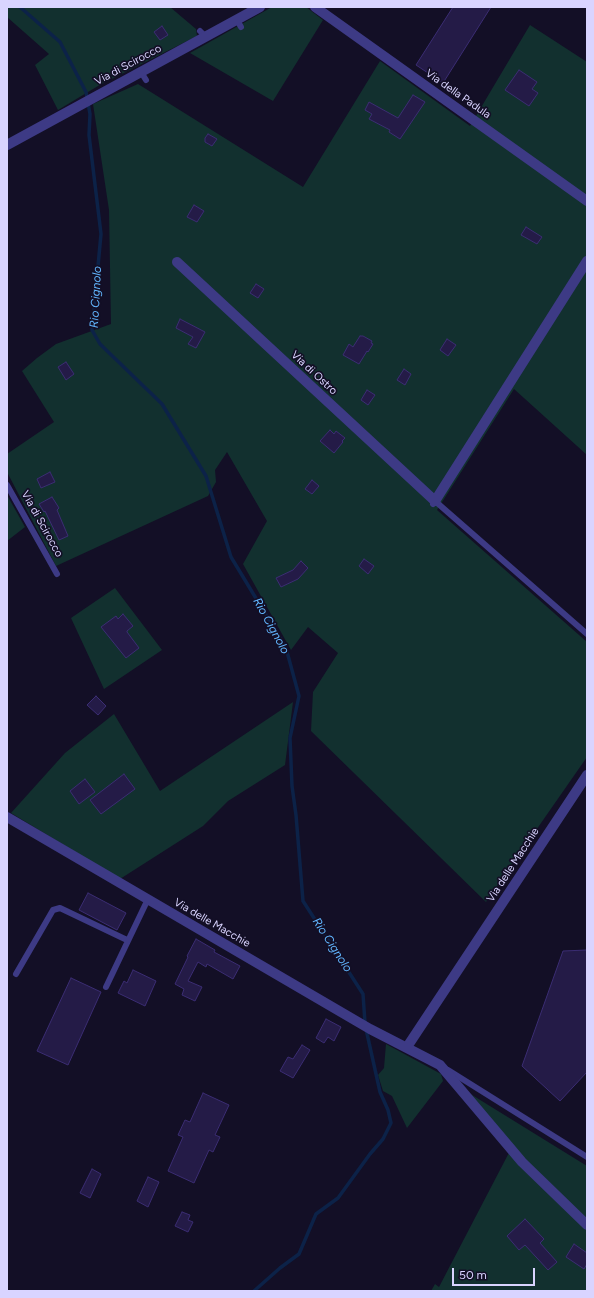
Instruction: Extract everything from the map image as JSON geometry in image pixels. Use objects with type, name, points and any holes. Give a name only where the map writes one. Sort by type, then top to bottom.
[{"type":"street","name":"Via di Scirocco","points":[[7,145],[94,97],[144,76],[203,34],[239,23],[260,7]]},
{"type":"street","name":"Via della Padula","points":[[315,7],[587,201]]},
{"type":"street","points":[[434,503],[587,261]]},
{"type":"street","name":"Via di Ostro","points":[[177,262],[434,503]]},
{"type":"street","name":"Via delle Macchie","points":[[407,1047],[587,775]]},
{"type":"street","name":"Via delle Macchie","points":[[7,817],[370,1029],[440,1065],[522,1162],[587,1225]]},
{"type":"lane","name":"Via di Scirocco","points":[[7,485],[57,574]]},
{"type":"lane","points":[[434,503],[587,634]]},
{"type":"lane","points":[[106,986],[148,899]]},
{"type":"lane","points":[[16,974],[53,910],[60,908],[128,940]]},
{"type":"lane","name":"Via delle Macchie","points":[[440,1065],[587,1157]]},
{"type":"green space","points":[[7,7],[170,7],[196,29],[197,36],[98,86],[58,110],[35,65],[49,54],[7,17]]},
{"type":"green space","points":[[272,7],[306,7],[323,20],[273,101],[190,53]]},
{"type":"green space","points":[[530,25],[587,62],[587,455],[514,389],[437,510],[587,642],[587,757],[486,902],[311,731],[313,692],[338,653],[308,627],[291,650],[243,564],[267,521],[227,452],[215,470],[216,482],[208,496],[56,566],[7,472],[7,454],[54,422],[22,371],[56,344],[111,324],[109,210],[93,104],[138,84],[303,187],[380,61],[470,126]]},
{"type":"green space","points":[[7,495],[25,527],[7,541]]},
{"type":"green space","points":[[115,588],[162,650],[104,689],[71,618]]},
{"type":"green space","points":[[293,702],[285,765],[228,801],[203,826],[120,879],[11,813],[65,753],[114,714],[160,791]]},
{"type":"green space","points":[[386,1044],[441,1074],[443,1081],[407,1128],[392,1096],[383,1091],[378,1075],[384,1068]]},
{"type":"green space","points":[[464,1090],[587,1166],[587,1291],[431,1291],[435,1284],[439,1287],[513,1145]]},
{"type":"building","points":[[453,7],[491,7],[443,83],[416,65]]},
{"type":"building","points":[[162,26],[168,35],[160,40],[154,32]]},
{"type":"building","points":[[519,70],[537,82],[532,89],[538,93],[529,106],[505,90]]},
{"type":"building","points":[[413,95],[425,102],[400,139],[389,132],[390,130],[369,119],[372,114],[365,110],[369,102],[398,118]]},
{"type":"building","points":[[208,134],[217,139],[212,146],[205,142],[205,138]]},
{"type":"building","points":[[194,205],[204,211],[197,222],[187,217]]},
{"type":"building","points":[[526,227],[542,237],[537,244],[521,235]]},
{"type":"building","points":[[256,284],[264,289],[258,298],[250,293]]},
{"type":"building","points":[[180,319],[205,332],[196,348],[188,344],[193,337],[176,328]]},
{"type":"building","points":[[360,336],[372,341],[371,343],[373,344],[359,364],[343,355],[349,344],[353,347]]},
{"type":"building","points":[[447,339],[456,345],[448,356],[440,350]]},
{"type":"building","points":[[66,362],[74,374],[66,380],[58,367]]},
{"type":"building","points":[[404,369],[411,374],[405,385],[397,380]]},
{"type":"building","points":[[367,390],[375,395],[368,405],[361,400]]},
{"type":"building","points":[[330,430],[334,434],[336,431],[345,438],[334,453],[320,441]]},
{"type":"building","points":[[50,472],[55,482],[41,488],[37,479]]},
{"type":"building","points":[[312,480],[319,486],[312,494],[305,489]]},
{"type":"building","points":[[52,497],[59,508],[57,510],[68,536],[59,540],[45,511],[44,512],[39,504]]},
{"type":"building","points":[[364,559],[374,566],[368,574],[359,566]]},
{"type":"building","points":[[301,561],[308,568],[298,579],[281,587],[276,578],[293,570]]},
{"type":"building","points":[[123,614],[133,626],[127,632],[139,648],[126,658],[101,627],[116,616],[118,619]]},
{"type":"building","points":[[96,696],[106,706],[98,715],[87,705]]},
{"type":"building","points":[[124,774],[135,789],[101,814],[90,800]]},
{"type":"building","points":[[85,779],[95,792],[79,804],[70,791]]},
{"type":"building","points":[[88,893],[126,913],[117,930],[79,910]]},
{"type":"building","points":[[196,939],[215,950],[214,952],[240,966],[233,979],[207,964],[206,967],[198,962],[188,981],[202,987],[195,1001],[182,995],[184,989],[175,984]]},
{"type":"building","points":[[587,950],[587,1072],[560,1101],[522,1066],[563,951]]},
{"type":"building","points":[[133,970],[156,981],[145,1006],[118,993],[124,981],[127,983]]},
{"type":"building","points":[[71,978],[101,992],[68,1065],[37,1051]]},
{"type":"building","points":[[326,1019],[341,1027],[334,1041],[328,1037],[324,1043],[316,1038]]},
{"type":"building","points":[[302,1045],[310,1050],[293,1078],[280,1071],[288,1057],[293,1059]]},
{"type":"building","points":[[203,1093],[229,1105],[215,1135],[220,1137],[213,1152],[209,1150],[194,1183],[168,1171],[183,1137],[178,1135],[185,1120],[190,1122]]},
{"type":"building","points":[[92,1169],[101,1174],[90,1198],[80,1193]]},
{"type":"building","points":[[148,1177],[159,1182],[148,1207],[137,1201]]},
{"type":"building","points":[[182,1212],[190,1215],[188,1220],[193,1222],[188,1232],[175,1226]]},
{"type":"building","points":[[525,1219],[544,1239],[540,1243],[557,1262],[548,1270],[525,1245],[519,1250],[507,1236]]},
{"type":"building","points":[[574,1244],[587,1253],[587,1264],[584,1269],[566,1257]]},
{"type":"waterway","name":"Rio Cignolo","points":[[20,7],[60,42],[86,92],[90,114],[89,135],[101,234],[92,330],[100,344],[162,404],[206,476],[231,557],[286,648],[299,696],[290,738],[292,786],[296,815],[303,901],[363,994],[365,1023]]},
{"type":"waterway","name":"Rio Cignolo","points":[[254,1291],[280,1268],[299,1254],[316,1214],[338,1198],[370,1154],[383,1139],[391,1123],[388,1110],[380,1092],[366,1029]]}]
